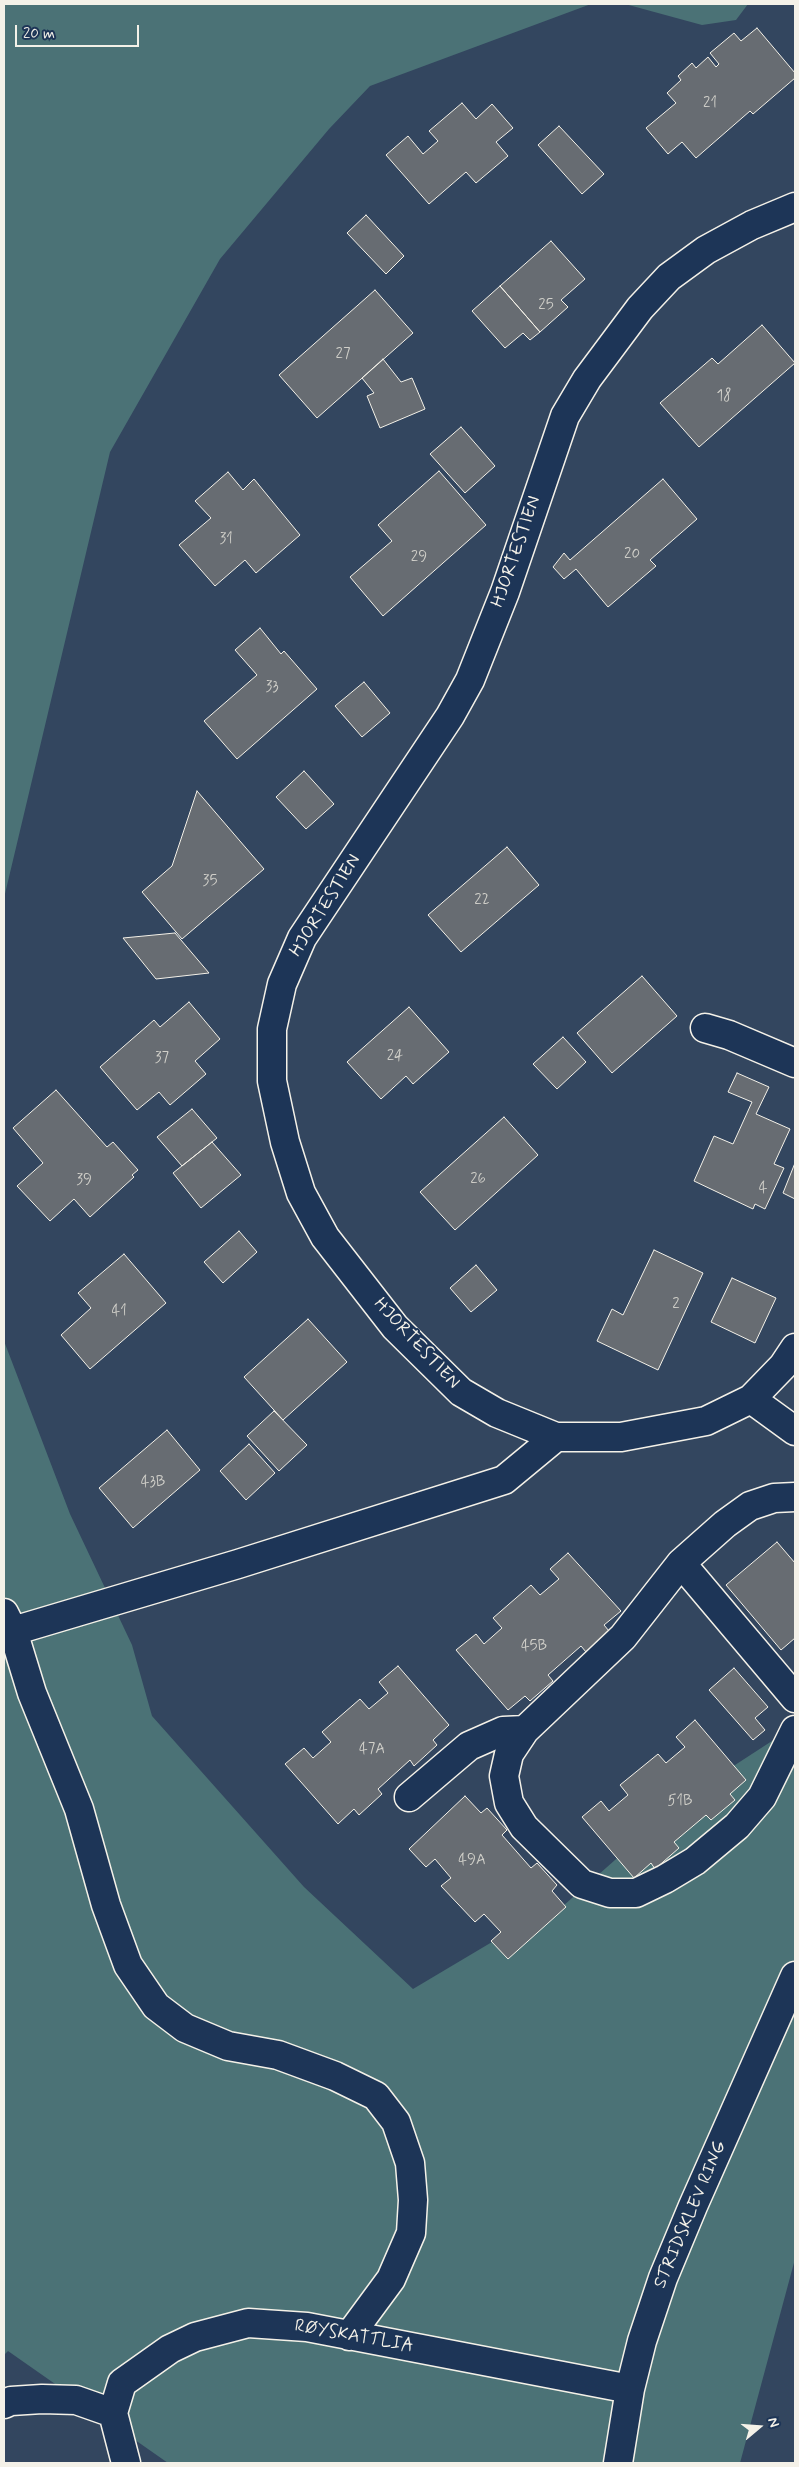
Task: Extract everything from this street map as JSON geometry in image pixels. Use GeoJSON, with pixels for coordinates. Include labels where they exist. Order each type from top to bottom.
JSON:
{"type":"FeatureCollection","features":[{"type":"Feature","properties":{"kind":"street","name":"HJORTESTIEN"},"geometry":{"type":"LineString","coordinates":[[795,207],[752,224],[706,250],[669,277],[640,308],[587,379],[565,416],[505,592],[470,680],[434,741],[302,938],[282,984],[272,1029],[272,1082],[285,1142],[301,1193],[325,1237],[395,1327],[461,1392],[497,1413],[556,1437],[621,1437],[706,1421],[751,1398],[783,1366],[795,1348]]}},
{"type":"Feature","properties":{"kind":"street"},"geometry":{"type":"LineString","coordinates":[[705,1028],[729,1035],[795,1063]]}},
{"type":"Feature","properties":{"kind":"street"},"geometry":{"type":"LineString","coordinates":[[751,1398],[795,1431]]}},
{"type":"Feature","properties":{"kind":"street"},"geometry":{"type":"LineString","coordinates":[[349,2336],[391,2279],[411,2233],[413,2200],[410,2163],[396,2122],[376,2096],[335,2076],[278,2055],[228,2046],[185,2028],[156,2006],[128,1965],[106,1905],[79,1809],[32,1693],[8,1622],[238,1564],[504,1480],[556,1437]]}},
{"type":"Feature","properties":{"kind":"street"},"geometry":{"type":"LineString","coordinates":[[795,1497],[774,1498],[750,1506],[725,1524],[681,1563],[624,1637],[525,1730],[509,1754],[504,1776],[509,1803],[524,1827],[582,1884],[610,1893],[636,1893],[696,1861],[737,1826],[762,1797],[795,1730]]}},
{"type":"Feature","properties":{"kind":"street"},"geometry":{"type":"LineString","coordinates":[[681,1563],[795,1698]]}},
{"type":"Feature","properties":{"kind":"street"},"geometry":{"type":"LineString","coordinates":[[409,1797],[470,1746],[503,1731],[525,1730]]}},
{"type":"Feature","properties":{"kind":"street","name":"STRIDSKLEV RING"},"geometry":{"type":"LineString","coordinates":[[618,2463],[630,2389],[642,2341],[678,2242],[795,1976]]}},
{"type":"Feature","properties":{"kind":"street","name":"RØYSKATTLIA"},"geometry":{"type":"LineString","coordinates":[[126,2463],[114,2412],[122,2383],[170,2349],[194,2337],[248,2323],[307,2327],[630,2389]]}},
{"type":"Feature","properties":{"kind":"street"},"geometry":{"type":"LineString","coordinates":[[4,2404],[11,2401],[42,2399],[76,2400],[114,2412]]}},
{"type":"Feature","properties":{"kind":"green space"},"geometry":{"type":"Polygon","coordinates":[[[4,4],[591,4],[370,86],[329,129],[220,259],[110,452],[4,898],[4,4]]]}},
{"type":"Feature","properties":{"kind":"green space"},"geometry":{"type":"Polygon","coordinates":[[[625,4],[748,4],[736,20],[702,25],[625,4]]]}},
{"type":"Feature","properties":{"kind":"green space"},"geometry":{"type":"Polygon","coordinates":[[[4,1341],[70,1514],[132,1645],[152,1716],[304,1887],[413,1989],[492,1942],[546,1921],[641,1837],[675,1804],[795,1726],[795,2259],[740,2463],[168,2463],[8,2351],[4,2355],[4,1341]]]}},
{"type":"Feature","properties":{"kind":"building"},"geometry":{"type":"Polygon","coordinates":[[[757,28],[795,73],[795,78],[753,114],[750,111],[696,158],[682,142],[668,154],[646,128],[676,103],[667,93],[681,80],[678,76],[692,63],[696,68],[708,57],[716,67],[719,64],[710,53],[734,33],[741,41],[757,28]]]}},
{"type":"Feature","properties":{"kind":"building"},"geometry":{"type":"Polygon","coordinates":[[[462,103],[476,119],[492,104],[513,128],[496,142],[508,156],[476,183],[466,172],[429,204],[386,155],[408,136],[423,154],[438,141],[429,131],[462,103]]]}},
{"type":"Feature","properties":{"kind":"building"},"geometry":{"type":"Polygon","coordinates":[[[559,126],[604,174],[582,194],[538,145],[559,126]]]}},
{"type":"Feature","properties":{"kind":"building"},"geometry":{"type":"Polygon","coordinates":[[[366,215],[404,256],[386,274],[347,233],[366,215]]]}},
{"type":"Feature","properties":{"kind":"building"},"geometry":{"type":"Polygon","coordinates":[[[551,241],[585,279],[561,300],[568,307],[540,332],[500,286],[551,241]]]}},
{"type":"Feature","properties":{"kind":"building"},"geometry":{"type":"Polygon","coordinates":[[[500,286],[540,332],[530,340],[523,333],[505,348],[472,311],[500,286]]]}},
{"type":"Feature","properties":{"kind":"building"},"geometry":{"type":"Polygon","coordinates":[[[375,290],[413,333],[317,418],[279,375],[375,290]]]}},
{"type":"Feature","properties":{"kind":"building"},"geometry":{"type":"Polygon","coordinates":[[[762,325],[795,363],[699,447],[660,403],[712,358],[718,364],[762,325]]]}},
{"type":"Feature","properties":{"kind":"building"},"geometry":{"type":"Polygon","coordinates":[[[383,359],[401,382],[412,378],[425,409],[380,428],[367,396],[374,393],[362,378],[383,359]]]}},
{"type":"Feature","properties":{"kind":"building"},"geometry":{"type":"Polygon","coordinates":[[[461,427],[495,466],[465,493],[430,454],[461,427]]]}},
{"type":"Feature","properties":{"kind":"building"},"geometry":{"type":"Polygon","coordinates":[[[439,471],[486,525],[383,616],[350,577],[392,541],[378,525],[439,471]]]}},
{"type":"Feature","properties":{"kind":"building"},"geometry":{"type":"Polygon","coordinates":[[[228,472],[243,490],[254,479],[300,535],[256,573],[245,560],[215,586],[179,545],[211,518],[195,501],[228,472]]]}},
{"type":"Feature","properties":{"kind":"building"},"geometry":{"type":"Polygon","coordinates":[[[663,479],[697,519],[650,560],[656,566],[608,607],[576,569],[564,579],[553,567],[564,553],[570,560],[663,479]]]}},
{"type":"Feature","properties":{"kind":"building"},"geometry":{"type":"Polygon","coordinates":[[[260,628],[281,654],[284,651],[317,689],[237,759],[204,721],[257,675],[235,650],[260,628]]]}},
{"type":"Feature","properties":{"kind":"building"},"geometry":{"type":"Polygon","coordinates":[[[364,682],[390,713],[362,737],[335,706],[364,682]]]}},
{"type":"Feature","properties":{"kind":"building"},"geometry":{"type":"Polygon","coordinates":[[[304,771],[334,804],[306,829],[276,797],[304,771]]]}},
{"type":"Feature","properties":{"kind":"building"},"geometry":{"type":"Polygon","coordinates":[[[197,791],[264,869],[182,939],[142,892],[172,866],[197,791]]]}},
{"type":"Feature","properties":{"kind":"building"},"geometry":{"type":"Polygon","coordinates":[[[507,847],[539,885],[461,952],[428,915],[507,847]]]}},
{"type":"Feature","properties":{"kind":"building"},"geometry":{"type":"Polygon","coordinates":[[[175,933],[209,973],[156,979],[123,938],[175,933]]]}},
{"type":"Feature","properties":{"kind":"building"},"geometry":{"type":"Polygon","coordinates":[[[642,976],[677,1016],[612,1073],[577,1033],[642,976]]]}},
{"type":"Feature","properties":{"kind":"building"},"geometry":{"type":"Polygon","coordinates":[[[189,1002],[220,1039],[195,1061],[206,1074],[170,1105],[159,1092],[137,1110],[100,1067],[154,1020],[160,1027],[189,1002]]]}},
{"type":"Feature","properties":{"kind":"building"},"geometry":{"type":"Polygon","coordinates":[[[409,1007],[449,1052],[413,1084],[406,1076],[381,1099],[347,1062],[409,1007]]]}},
{"type":"Feature","properties":{"kind":"building"},"geometry":{"type":"Polygon","coordinates":[[[563,1037],[586,1062],[557,1089],[533,1064],[563,1037]]]}},
{"type":"Feature","properties":{"kind":"building"},"geometry":{"type":"Polygon","coordinates":[[[737,1073],[769,1087],[756,1114],[790,1129],[774,1164],[784,1168],[765,1209],[755,1204],[753,1209],[694,1181],[714,1136],[733,1144],[752,1102],[728,1092],[737,1073]]]}},
{"type":"Feature","properties":{"kind":"building"},"geometry":{"type":"Polygon","coordinates":[[[56,1090],[107,1147],[113,1142],[138,1170],[132,1175],[134,1177],[90,1217],[74,1199],[50,1221],[17,1186],[43,1163],[13,1128],[56,1090]]]}},
{"type":"Feature","properties":{"kind":"building"},"geometry":{"type":"Polygon","coordinates":[[[192,1109],[217,1138],[182,1166],[157,1137],[192,1109]]]}},
{"type":"Feature","properties":{"kind":"building"},"geometry":{"type":"Polygon","coordinates":[[[504,1117],[538,1155],[455,1230],[420,1192],[504,1117]]]}},
{"type":"Feature","properties":{"kind":"building"},"geometry":{"type":"Polygon","coordinates":[[[212,1142],[241,1175],[201,1208],[173,1173],[212,1142]]]}},
{"type":"Feature","properties":{"kind":"building"},"geometry":{"type":"Polygon","coordinates":[[[795,1163],[795,1199],[783,1193],[795,1163]]]}},
{"type":"Feature","properties":{"kind":"building"},"geometry":{"type":"Polygon","coordinates":[[[239,1231],[257,1252],[223,1283],[204,1262],[239,1231]]]}},
{"type":"Feature","properties":{"kind":"building"},"geometry":{"type":"Polygon","coordinates":[[[654,1250],[703,1273],[658,1370],[597,1341],[612,1309],[623,1315],[654,1250]]]}},
{"type":"Feature","properties":{"kind":"building"},"geometry":{"type":"Polygon","coordinates":[[[124,1254],[166,1303],[90,1369],[61,1335],[91,1308],[78,1293],[124,1254]]]}},
{"type":"Feature","properties":{"kind":"building"},"geometry":{"type":"Polygon","coordinates":[[[476,1265],[497,1290],[471,1312],[450,1288],[476,1265]]]}},
{"type":"Feature","properties":{"kind":"building"},"geometry":{"type":"Polygon","coordinates":[[[732,1278],[776,1298],[755,1343],[711,1322],[732,1278]]]}},
{"type":"Feature","properties":{"kind":"building"},"geometry":{"type":"Polygon","coordinates":[[[308,1319],[347,1362],[283,1420],[244,1377],[308,1319]]]}},
{"type":"Feature","properties":{"kind":"building"},"geometry":{"type":"Polygon","coordinates":[[[274,1411],[307,1445],[279,1471],[247,1436],[274,1411]]]}},
{"type":"Feature","properties":{"kind":"building"},"geometry":{"type":"Polygon","coordinates":[[[167,1430],[200,1470],[133,1528],[99,1488],[167,1430]]]}},
{"type":"Feature","properties":{"kind":"building"},"geometry":{"type":"Polygon","coordinates":[[[249,1444],[275,1473],[246,1500],[220,1471],[249,1444]]]}},
{"type":"Feature","properties":{"kind":"building"},"geometry":{"type":"Polygon","coordinates":[[[777,1542],[795,1563],[795,1638],[781,1650],[726,1585],[777,1542]]]}},
{"type":"Feature","properties":{"kind":"building"},"geometry":{"type":"Polygon","coordinates":[[[568,1553],[621,1611],[604,1625],[609,1631],[586,1652],[581,1646],[548,1675],[553,1681],[530,1701],[525,1696],[508,1710],[456,1650],[476,1634],[484,1644],[502,1628],[493,1618],[531,1585],[540,1595],[559,1579],[550,1569],[568,1553]]]}},
{"type":"Feature","properties":{"kind":"building"},"geometry":{"type":"Polygon","coordinates":[[[398,1666],[449,1725],[433,1740],[437,1745],[414,1766],[410,1760],[378,1789],[382,1794],[359,1815],[354,1809],[338,1824],[285,1764],[304,1748],[313,1758],[331,1742],[322,1732],[360,1699],[369,1709],[388,1693],[379,1682],[398,1666]]]}},
{"type":"Feature","properties":{"kind":"building"},"geometry":{"type":"Polygon","coordinates":[[[734,1668],[768,1707],[755,1718],[765,1730],[753,1740],[709,1690],[734,1668]]]}},
{"type":"Feature","properties":{"kind":"building"},"geometry":{"type":"Polygon","coordinates":[[[695,1720],[746,1780],[730,1794],[735,1800],[711,1820],[706,1815],[674,1842],[679,1848],[655,1869],[651,1863],[634,1878],[582,1817],[601,1801],[609,1811],[628,1795],[620,1785],[658,1754],[666,1763],[685,1747],[676,1737],[695,1720]]]}},
{"type":"Feature","properties":{"kind":"building"},"geometry":{"type":"Polygon","coordinates":[[[465,1796],[481,1813],[487,1808],[507,1830],[502,1835],[531,1868],[537,1863],[557,1885],[552,1891],[566,1907],[508,1959],[491,1941],[501,1932],[484,1914],[475,1922],[441,1886],[451,1878],[435,1859],[426,1867],[409,1849],[465,1796]]]}}]}
